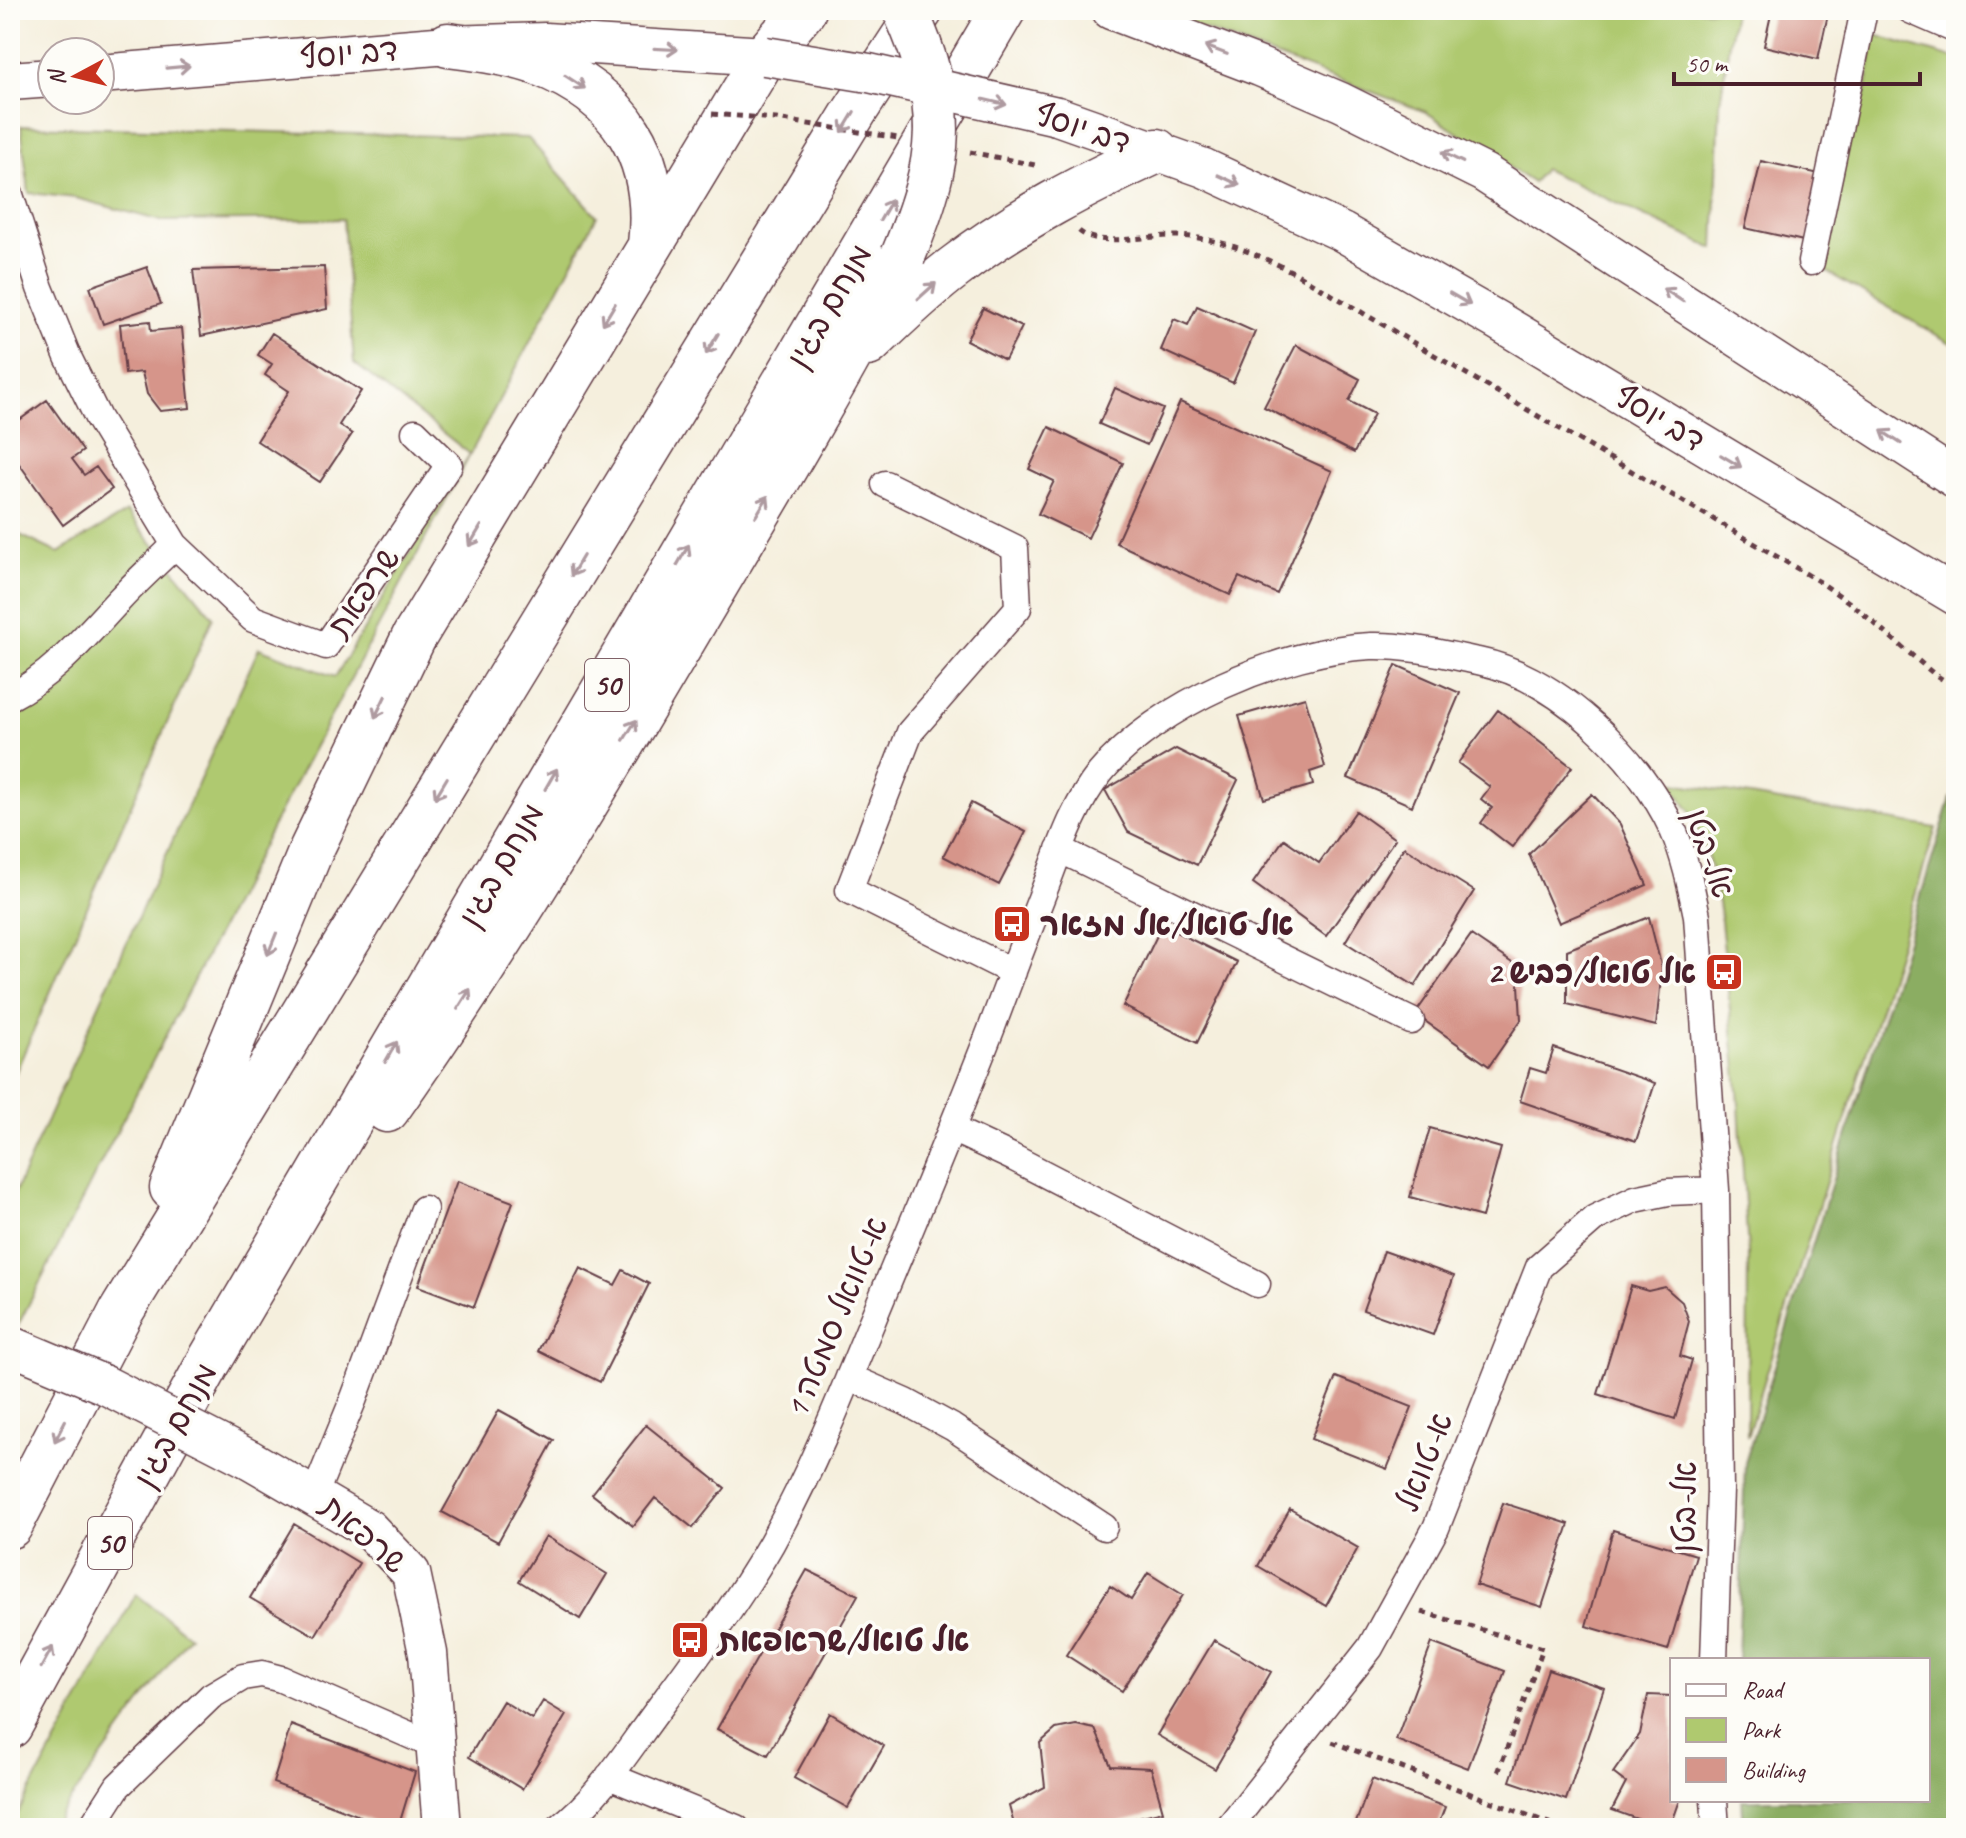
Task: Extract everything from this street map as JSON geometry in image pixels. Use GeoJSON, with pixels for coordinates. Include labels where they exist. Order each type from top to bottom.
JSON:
{"type":"FeatureCollection","features":[{"type":"Feature","properties":{"kind":"highway"},"geometry":{"type":"LineString","coordinates":[[121,1312],[312,848],[414,637],[650,247],[750,55],[804,10]]}},
{"type":"Feature","properties":{"kind":"highway"},"geometry":{"type":"LineString","coordinates":[[210,1360],[450,1021],[643,709],[848,361],[903,256],[925,201],[937,125],[934,87],[905,10]]}},
{"type":"Feature","properties":{"kind":"highway"},"geometry":{"type":"LineString","coordinates":[[10,1526],[121,1312],[847,124],[921,10]]}},
{"type":"Feature","properties":{"kind":"highway","name":"מנחם בגין"},"geometry":{"type":"LineString","coordinates":[[10,1726],[210,1360],[1003,10]]}},
{"type":"Feature","properties":{"kind":"highway"},"geometry":{"type":"LineString","coordinates":[[448,45],[535,62],[565,75],[604,103],[630,134],[647,169],[653,219],[650,247]]}},
{"type":"Feature","properties":{"kind":"highway"},"geometry":{"type":"LineString","coordinates":[[848,361],[1047,182],[1157,151]]}},
{"type":"Feature","properties":{"kind":"main road"},"geometry":{"type":"LineString","coordinates":[[1111,10],[1328,96],[1484,173],[1956,479]]}},
{"type":"Feature","properties":{"kind":"main road","name":"דב יוסף"},"geometry":{"type":"LineString","coordinates":[[116,73],[448,45],[545,42],[750,55],[869,73],[1057,116],[1204,168],[1342,232],[1498,321],[1956,596]]}},
{"type":"Feature","properties":{"kind":"main road"},"geometry":{"type":"LineString","coordinates":[[10,81],[36,79]]}},
{"type":"Feature","properties":{"kind":"main road"},"geometry":{"type":"LineString","coordinates":[[10,1345],[105,1385],[314,1496]]}},
{"type":"Feature","properties":{"kind":"main road","name":"שרפאת"},"geometry":{"type":"LineString","coordinates":[[314,1496],[369,1529],[411,1573],[428,1653],[442,1828]]}},
{"type":"Feature","properties":{"kind":"street"},"geometry":{"type":"LineString","coordinates":[[1811,262],[1864,10]]}},
{"type":"Feature","properties":{"kind":"street"},"geometry":{"type":"LineString","coordinates":[[1910,10],[1956,30]]}},
{"type":"Feature","properties":{"kind":"street","name":"שרפאת"},"geometry":{"type":"LineString","coordinates":[[10,195],[40,288],[68,357],[98,418],[175,545],[253,619],[326,646],[449,465],[415,432]]}},
{"type":"Feature","properties":{"kind":"street"},"geometry":{"type":"LineString","coordinates":[[885,484],[1015,548],[1018,608],[910,732],[849,890],[1013,972]]}},
{"type":"Feature","properties":{"kind":"street"},"geometry":{"type":"LineString","coordinates":[[10,697],[34,685],[78,645],[175,545]]}},
{"type":"Feature","properties":{"kind":"street","name":"אל-בטן"},"geometry":{"type":"LineString","coordinates":[[1059,849],[1082,800],[1101,772],[1138,736],[1190,704],[1249,674],[1315,652],[1374,646],[1425,650],[1489,663],[1530,680],[1584,715],[1620,749],[1648,787],[1673,830],[1697,916],[1716,1190],[1720,1490],[1714,1658]]}},
{"type":"Feature","properties":{"kind":"street"},"geometry":{"type":"LineString","coordinates":[[1059,849],[1411,1021]]}},
{"type":"Feature","properties":{"kind":"street","name":"א-טוואל סמטה 1"},"geometry":{"type":"LineString","coordinates":[[609,1776],[727,1616],[772,1543],[810,1465],[952,1129],[1059,849]]}},
{"type":"Feature","properties":{"kind":"street"},"geometry":{"type":"LineString","coordinates":[[952,1129],[1257,1284]]}},
{"type":"Feature","properties":{"kind":"street","name":"א-טוואל"},"geometry":{"type":"LineString","coordinates":[[1228,1828],[1370,1648],[1395,1603],[1436,1528],[1539,1267],[1595,1218],[1635,1199],[1668,1192],[1716,1190]]}},
{"type":"Feature","properties":{"kind":"street","name":"שרפאת"},"geometry":{"type":"LineString","coordinates":[[314,1496],[424,1209]]}},
{"type":"Feature","properties":{"kind":"street"},"geometry":{"type":"LineString","coordinates":[[849,1377],[906,1402],[952,1427],[1104,1527]]}},
{"type":"Feature","properties":{"kind":"street"},"geometry":{"type":"LineString","coordinates":[[91,1828],[118,1786],[211,1696],[243,1677],[262,1674],[281,1679],[435,1746]]}},
{"type":"Feature","properties":{"kind":"street"},"geometry":{"type":"LineString","coordinates":[[559,1828],[573,1817],[609,1776],[736,1828]]}},
{"type":"Feature","properties":{"kind":"street"},"geometry":{"type":"LineString","coordinates":[[1714,1802],[1716,1828]]}},
{"type":"Feature","properties":{"kind":"path"},"geometry":{"type":"LineString","coordinates":[[717,118],[863,131],[935,145],[1047,182],[1076,229],[1094,240],[1153,236],[1202,238],[1246,251],[1295,273],[1820,582],[1853,605],[1934,674],[1956,688]]}},
{"type":"Feature","properties":{"kind":"path"},"geometry":{"type":"LineString","coordinates":[[1395,1603],[1543,1648],[1498,1773]]}},
{"type":"Feature","properties":{"kind":"path"},"geometry":{"type":"LineString","coordinates":[[1305,1732],[1562,1828]]}},
{"type":"Feature","properties":{"kind":"green space"},"geometry":{"type":"Polygon","coordinates":[[[1152,10],[1734,10],[1720,103],[1714,249],[1544,169],[1533,183],[1426,112],[1152,10]]]}},
{"type":"Feature","properties":{"kind":"green space"},"geometry":{"type":"Polygon","coordinates":[[[1875,35],[1956,59],[1956,346],[1822,269],[1849,96],[1865,98],[1875,35]]]}},
{"type":"Feature","properties":{"kind":"green space"},"geometry":{"type":"Polygon","coordinates":[[[21,126],[528,138],[597,216],[273,825],[10,1341],[10,1203],[259,648],[335,677],[470,454],[354,363],[343,219],[161,221],[76,198],[29,193],[21,126]]]}},
{"type":"Feature","properties":{"kind":"green space"},"geometry":{"type":"Polygon","coordinates":[[[127,512],[213,617],[10,1085],[10,545],[16,533],[58,553],[127,512]]]}},
{"type":"Feature","properties":{"kind":"green space"},"geometry":{"type":"Polygon","coordinates":[[[1669,782],[1936,828],[1747,1437],[1748,1253],[1738,1090],[1721,921],[1705,848],[1690,811],[1669,782]]]}},
{"type":"Feature","properties":{"kind":"green space"},"geometry":{"type":"Polygon","coordinates":[[[1951,798],[1956,801],[1956,1828],[1744,1828],[1742,1802],[1930,1802],[1930,1658],[1738,1658],[1745,1463],[1951,798]]]}},
{"type":"Feature","properties":{"kind":"green space"},"geometry":{"type":"Polygon","coordinates":[[[136,1594],[189,1636],[58,1817],[57,1828],[10,1828],[136,1594]]]}},
{"type":"Feature","properties":{"kind":"building"},"geometry":{"type":"Polygon","coordinates":[[[1772,10],[1829,10],[1818,59],[1764,46],[1772,10]]]}},
{"type":"Feature","properties":{"kind":"building"},"geometry":{"type":"Polygon","coordinates":[[[1761,161],[1824,175],[1808,242],[1745,228],[1761,161]]]}},
{"type":"Feature","properties":{"kind":"building"},"geometry":{"type":"Polygon","coordinates":[[[147,267],[161,304],[103,324],[90,287],[147,267]]]}},
{"type":"Feature","properties":{"kind":"building"},"geometry":{"type":"Polygon","coordinates":[[[324,267],[327,309],[201,336],[193,270],[324,267]]]}},
{"type":"Feature","properties":{"kind":"building"},"geometry":{"type":"Polygon","coordinates":[[[1197,306],[1255,332],[1233,383],[1161,350],[1174,319],[1188,325],[1197,306]]]}},
{"type":"Feature","properties":{"kind":"building"},"geometry":{"type":"Polygon","coordinates":[[[983,308],[1022,327],[1005,360],[966,340],[983,308]]]}},
{"type":"Feature","properties":{"kind":"building"},"geometry":{"type":"Polygon","coordinates":[[[150,321],[151,331],[182,328],[190,408],[160,411],[147,394],[142,372],[125,374],[120,324],[150,321]]]}},
{"type":"Feature","properties":{"kind":"building"},"geometry":{"type":"Polygon","coordinates":[[[272,333],[361,391],[339,425],[352,434],[320,482],[257,441],[289,391],[265,375],[272,364],[258,355],[272,333]]]}},
{"type":"Feature","properties":{"kind":"building"},"geometry":{"type":"Polygon","coordinates":[[[1296,345],[1360,379],[1349,401],[1374,414],[1354,453],[1264,407],[1296,345]]]}},
{"type":"Feature","properties":{"kind":"building"},"geometry":{"type":"Polygon","coordinates":[[[1115,388],[1163,409],[1147,445],[1099,424],[1115,388]]]}},
{"type":"Feature","properties":{"kind":"building"},"geometry":{"type":"Polygon","coordinates":[[[47,400],[83,451],[72,459],[84,475],[96,467],[112,489],[63,525],[10,451],[10,427],[47,400]]]}},
{"type":"Feature","properties":{"kind":"building"},"geometry":{"type":"Polygon","coordinates":[[[1180,402],[1332,471],[1277,594],[1239,577],[1230,595],[1116,543],[1180,402]]]}},
{"type":"Feature","properties":{"kind":"building"},"geometry":{"type":"Polygon","coordinates":[[[1049,427],[1123,463],[1088,538],[1038,514],[1054,481],[1029,469],[1049,427]]]}},
{"type":"Feature","properties":{"kind":"building"},"geometry":{"type":"Polygon","coordinates":[[[1396,665],[1460,693],[1412,806],[1348,778],[1396,665]]]}},
{"type":"Feature","properties":{"kind":"building"},"geometry":{"type":"Polygon","coordinates":[[[1305,697],[1325,767],[1310,772],[1313,785],[1264,799],[1239,716],[1305,697]]]}},
{"type":"Feature","properties":{"kind":"building"},"geometry":{"type":"Polygon","coordinates":[[[1498,710],[1572,767],[1512,847],[1481,823],[1492,808],[1481,799],[1490,787],[1458,763],[1498,710]]]}},
{"type":"Feature","properties":{"kind":"building"},"geometry":{"type":"Polygon","coordinates":[[[1176,749],[1238,780],[1197,865],[1128,832],[1105,790],[1176,749]]]}},
{"type":"Feature","properties":{"kind":"building"},"geometry":{"type":"Polygon","coordinates":[[[1592,794],[1620,824],[1647,885],[1559,923],[1529,854],[1592,794]]]}},
{"type":"Feature","properties":{"kind":"building"},"geometry":{"type":"Polygon","coordinates":[[[971,803],[1026,832],[999,885],[943,856],[971,803]]]}},
{"type":"Feature","properties":{"kind":"building"},"geometry":{"type":"Polygon","coordinates":[[[1356,811],[1395,839],[1326,936],[1253,883],[1284,839],[1319,863],[1356,811]]]}},
{"type":"Feature","properties":{"kind":"building"},"geometry":{"type":"Polygon","coordinates":[[[1404,847],[1474,891],[1415,986],[1345,942],[1404,847]]]}},
{"type":"Feature","properties":{"kind":"building"},"geometry":{"type":"Polygon","coordinates":[[[1649,917],[1662,969],[1656,1026],[1567,1004],[1567,950],[1649,917]]]}},
{"type":"Feature","properties":{"kind":"building"},"geometry":{"type":"Polygon","coordinates":[[[1162,925],[1237,962],[1197,1043],[1123,1006],[1162,925]]]}},
{"type":"Feature","properties":{"kind":"building"},"geometry":{"type":"Polygon","coordinates":[[[1471,935],[1518,967],[1521,1020],[1489,1066],[1415,1014],[1471,935]]]}},
{"type":"Feature","properties":{"kind":"building"},"geometry":{"type":"Polygon","coordinates":[[[1554,1048],[1655,1083],[1636,1141],[1520,1101],[1530,1068],[1546,1073],[1554,1048]]]}},
{"type":"Feature","properties":{"kind":"building"},"geometry":{"type":"Polygon","coordinates":[[[1430,1128],[1501,1148],[1482,1217],[1410,1197],[1430,1128]]]}},
{"type":"Feature","properties":{"kind":"building"},"geometry":{"type":"Polygon","coordinates":[[[457,1181],[513,1202],[474,1307],[418,1286],[457,1181]]]}},
{"type":"Feature","properties":{"kind":"building"},"geometry":{"type":"Polygon","coordinates":[[[1384,1251],[1454,1276],[1433,1335],[1363,1310],[1384,1251]]]}},
{"type":"Feature","properties":{"kind":"building"},"geometry":{"type":"Polygon","coordinates":[[[580,1268],[615,1285],[623,1270],[649,1284],[600,1382],[538,1351],[580,1268]]]}},
{"type":"Feature","properties":{"kind":"building"},"geometry":{"type":"Polygon","coordinates":[[[1631,1286],[1648,1291],[1665,1287],[1682,1302],[1689,1321],[1680,1356],[1692,1360],[1675,1419],[1598,1394],[1631,1286]]]}},
{"type":"Feature","properties":{"kind":"building"},"geometry":{"type":"Polygon","coordinates":[[[1336,1377],[1412,1407],[1387,1469],[1311,1439],[1336,1377]]]}},
{"type":"Feature","properties":{"kind":"building"},"geometry":{"type":"Polygon","coordinates":[[[499,1410],[554,1440],[498,1542],[442,1512],[499,1410]]]}},
{"type":"Feature","properties":{"kind":"building"},"geometry":{"type":"Polygon","coordinates":[[[646,1425],[725,1488],[693,1528],[655,1498],[633,1526],[592,1494],[646,1425]]]}},
{"type":"Feature","properties":{"kind":"building"},"geometry":{"type":"Polygon","coordinates":[[[1503,1503],[1569,1524],[1542,1607],[1476,1585],[1503,1503]]]}},
{"type":"Feature","properties":{"kind":"building"},"geometry":{"type":"Polygon","coordinates":[[[1290,1509],[1358,1548],[1326,1606],[1258,1566],[1290,1509]]]}},
{"type":"Feature","properties":{"kind":"building"},"geometry":{"type":"Polygon","coordinates":[[[294,1524],[359,1563],[315,1636],[250,1598],[294,1524]]]}},
{"type":"Feature","properties":{"kind":"building"},"geometry":{"type":"Polygon","coordinates":[[[1613,1530],[1696,1555],[1668,1650],[1586,1626],[1613,1530]]]}},
{"type":"Feature","properties":{"kind":"building"},"geometry":{"type":"Polygon","coordinates":[[[546,1536],[607,1574],[580,1619],[519,1581],[546,1536]]]}},
{"type":"Feature","properties":{"kind":"building"},"geometry":{"type":"Polygon","coordinates":[[[807,1570],[858,1595],[768,1755],[717,1729],[807,1570]]]}},
{"type":"Feature","properties":{"kind":"building"},"geometry":{"type":"Polygon","coordinates":[[[1148,1573],[1183,1595],[1122,1691],[1066,1655],[1110,1586],[1131,1600],[1148,1573]]]}},
{"type":"Feature","properties":{"kind":"building"},"geometry":{"type":"Polygon","coordinates":[[[1214,1640],[1271,1672],[1215,1769],[1157,1735],[1214,1640]]]}},
{"type":"Feature","properties":{"kind":"building"},"geometry":{"type":"Polygon","coordinates":[[[1432,1643],[1505,1671],[1468,1768],[1396,1740],[1432,1643]]]}},
{"type":"Feature","properties":{"kind":"building"},"geometry":{"type":"Polygon","coordinates":[[[1548,1669],[1604,1688],[1566,1800],[1510,1781],[1548,1669]]]}},
{"type":"Feature","properties":{"kind":"building"},"geometry":{"type":"Polygon","coordinates":[[[1648,1695],[1670,1696],[1670,1802],[1679,1802],[1670,1828],[1612,1810],[1626,1783],[1613,1773],[1640,1734],[1648,1695]]]}},
{"type":"Feature","properties":{"kind":"building"},"geometry":{"type":"Polygon","coordinates":[[[503,1701],[532,1719],[543,1701],[566,1715],[522,1789],[469,1757],[503,1701]]]}},
{"type":"Feature","properties":{"kind":"building"},"geometry":{"type":"Polygon","coordinates":[[[830,1713],[884,1746],[848,1808],[794,1778],[830,1713]]]}},
{"type":"Feature","properties":{"kind":"building"},"geometry":{"type":"Polygon","coordinates":[[[291,1725],[415,1772],[398,1828],[273,1783],[291,1725]]]}},
{"type":"Feature","properties":{"kind":"building"},"geometry":{"type":"Polygon","coordinates":[[[1076,1725],[1095,1729],[1111,1766],[1151,1768],[1163,1811],[1095,1828],[1015,1828],[1009,1806],[1045,1787],[1040,1743],[1056,1729],[1076,1725]]]}},
{"type":"Feature","properties":{"kind":"building"},"geometry":{"type":"Polygon","coordinates":[[[1372,1779],[1445,1807],[1437,1828],[1354,1828],[1372,1779]]]}},
{"type":"Feature","properties":{"kind":"place","name":"אל טואל/אל מזאר"},"geometry":{"type":"Point","coordinates":[1012,924]}},
{"type":"Feature","properties":{"kind":"place","name":"אל טואל/כביש 2"},"geometry":{"type":"Point","coordinates":[1724,972]}},
{"type":"Feature","properties":{"kind":"place","name":"אל טואל/שראפאת"},"geometry":{"type":"Point","coordinates":[690,1640]}}]}
